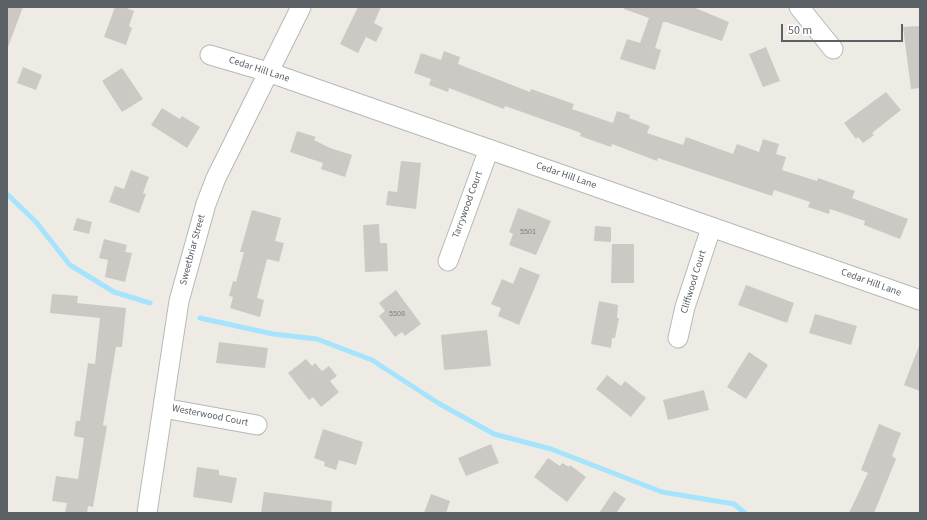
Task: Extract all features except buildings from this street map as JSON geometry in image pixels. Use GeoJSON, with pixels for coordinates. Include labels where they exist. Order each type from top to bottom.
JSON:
{"type":"FeatureCollection","features":[{"type":"Feature","properties":{"kind":"street","name":"Sweetbriar Street"},"geometry":{"type":"LineString","coordinates":[[147,513],[179,301],[206,204],[216,178],[301,7]]}},
{"type":"Feature","properties":{"kind":"street"},"geometry":{"type":"LineString","coordinates":[[800,7],[833,49]]}},
{"type":"Feature","properties":{"kind":"street","name":"Cedar Hill Lane"},"geometry":{"type":"LineString","coordinates":[[210,55],[268,72],[920,300]]}},
{"type":"Feature","properties":{"kind":"street","name":"Tarrywood Court"},"geometry":{"type":"LineString","coordinates":[[448,261],[488,148]]}},
{"type":"Feature","properties":{"kind":"street","name":"Cliffwood Court"},"geometry":{"type":"LineString","coordinates":[[678,338],[686,307],[711,228]]}},
{"type":"Feature","properties":{"kind":"street","name":"Westerwood Court"},"geometry":{"type":"LineString","coordinates":[[163,408],[257,425]]}},
{"type":"Feature","properties":{"kind":"waterway"},"geometry":{"type":"LineString","coordinates":[[7,194],[36,222],[70,265],[114,292],[150,303]]}},
{"type":"Feature","properties":{"kind":"waterway"},"geometry":{"type":"LineString","coordinates":[[200,318],[273,334],[317,339],[372,360],[438,403],[494,434],[551,449],[662,492],[734,504],[745,513]]}}]}
